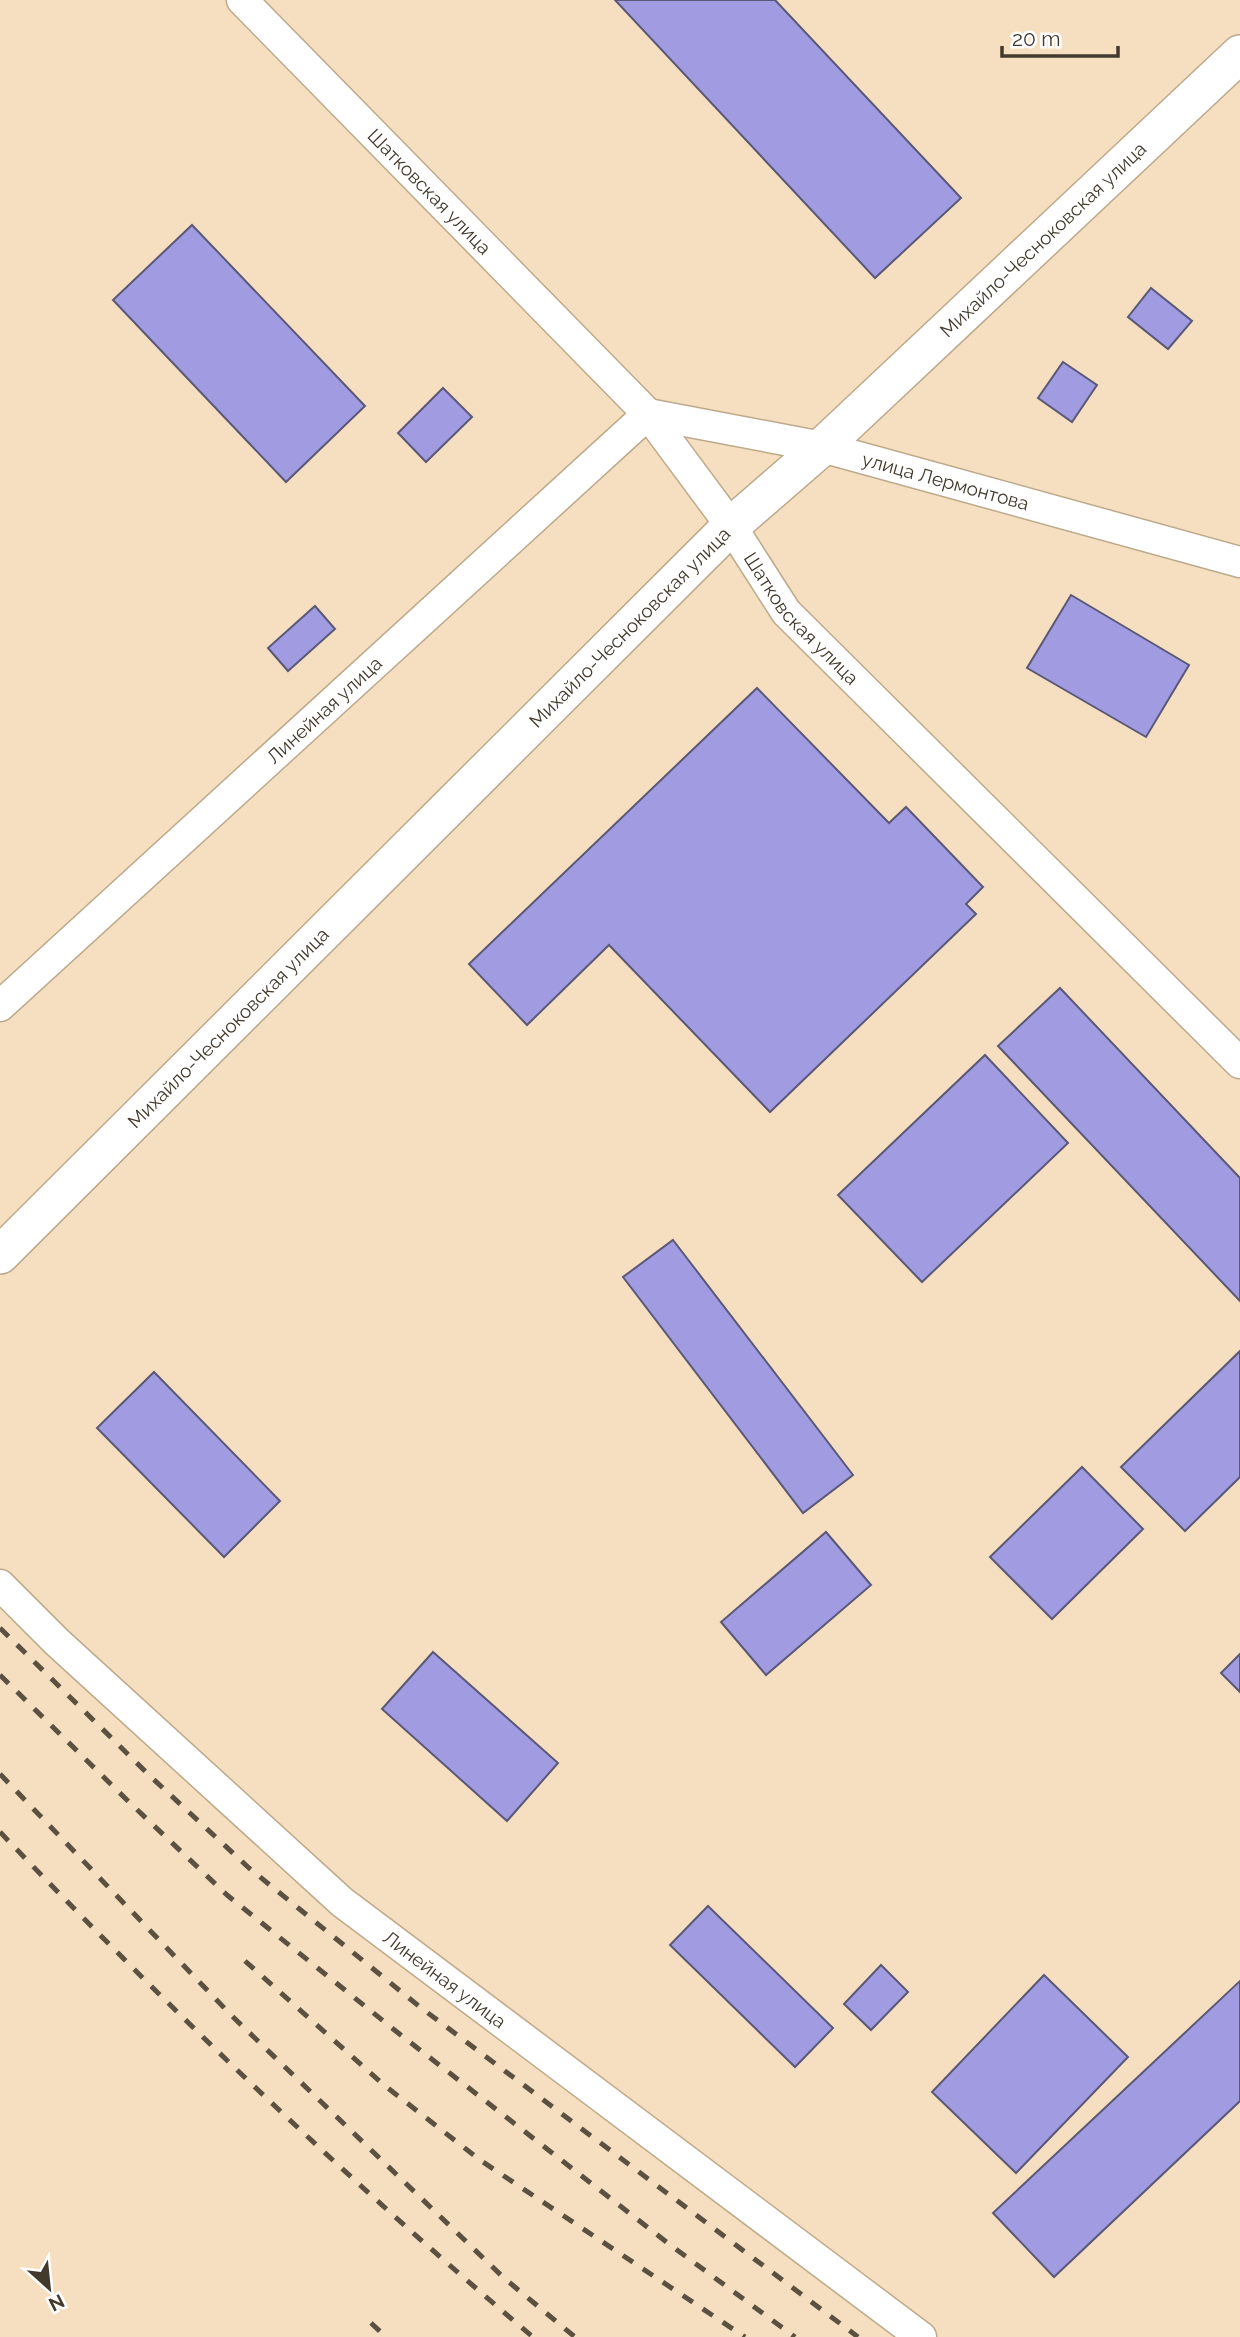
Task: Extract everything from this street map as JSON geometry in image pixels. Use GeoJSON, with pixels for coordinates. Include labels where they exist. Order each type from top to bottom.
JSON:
{"type":"FeatureCollection","features":[{"type":"Feature","properties":{"kind":"street","name":"Шатковская улица"},"geometry":{"type":"LineString","coordinates":[[242,0],[648,414],[731,526],[786,612],[1240,1063]]}},
{"type":"Feature","properties":{"kind":"street","name":"Михайло-Чесноковская улица"},"geometry":{"type":"LineString","coordinates":[[0,1255],[731,526],[822,447],[1240,54]]}},
{"type":"Feature","properties":{"kind":"street","name":"улица Лермонтова"},"geometry":{"type":"LineString","coordinates":[[648,414],[822,447],[1240,562]]}},
{"type":"Feature","properties":{"kind":"street","name":"Линейная улица"},"geometry":{"type":"LineString","coordinates":[[0,1006],[648,414]]}},
{"type":"Feature","properties":{"kind":"street","name":"Линейная улица"},"geometry":{"type":"LineString","coordinates":[[0,1585],[57,1642],[342,1902],[921,2337]]}},
{"type":"Feature","properties":{"kind":"building"},"geometry":{"type":"Polygon","coordinates":[[[615,0],[775,0],[961,198],[875,278],[615,0]]]}},
{"type":"Feature","properties":{"kind":"building"},"geometry":{"type":"Polygon","coordinates":[[[192,225],[365,406],[286,482],[113,300],[192,225]]]}},
{"type":"Feature","properties":{"kind":"building"},"geometry":{"type":"Polygon","coordinates":[[[1151,288],[1192,321],[1168,349],[1128,317],[1151,288]]]}},
{"type":"Feature","properties":{"kind":"building"},"geometry":{"type":"Polygon","coordinates":[[[1063,362],[1097,385],[1072,422],[1038,398],[1063,362]]]}},
{"type":"Feature","properties":{"kind":"building"},"geometry":{"type":"Polygon","coordinates":[[[443,388],[472,417],[426,462],[398,433],[443,388]]]}},
{"type":"Feature","properties":{"kind":"building"},"geometry":{"type":"Polygon","coordinates":[[[1071,595],[1189,665],[1146,737],[1027,668],[1071,595]]]}},
{"type":"Feature","properties":{"kind":"building"},"geometry":{"type":"Polygon","coordinates":[[[315,606],[335,629],[288,671],[268,648],[315,606]]]}},
{"type":"Feature","properties":{"kind":"building"},"geometry":{"type":"Polygon","coordinates":[[[757,688],[889,823],[906,807],[983,887],[966,904],[976,914],[770,1112],[609,945],[527,1025],[469,964],[757,688]]]}},
{"type":"Feature","properties":{"kind":"building"},"geometry":{"type":"Polygon","coordinates":[[[1060,988],[1240,1178],[1240,1301],[998,1046],[1060,988]]]}},
{"type":"Feature","properties":{"kind":"building"},"geometry":{"type":"Polygon","coordinates":[[[985,1055],[1068,1143],[922,1282],[838,1195],[985,1055]]]}},
{"type":"Feature","properties":{"kind":"building"},"geometry":{"type":"Polygon","coordinates":[[[673,1240],[853,1475],[803,1513],[623,1277],[673,1240]]]}},
{"type":"Feature","properties":{"kind":"building"},"geometry":{"type":"Polygon","coordinates":[[[1240,1351],[1240,1477],[1185,1531],[1121,1467],[1240,1351]]]}},
{"type":"Feature","properties":{"kind":"building"},"geometry":{"type":"Polygon","coordinates":[[[154,1372],[280,1501],[224,1557],[97,1428],[154,1372]]]}},
{"type":"Feature","properties":{"kind":"building"},"geometry":{"type":"Polygon","coordinates":[[[1082,1467],[1143,1529],[1052,1619],[990,1557],[1082,1467]]]}},
{"type":"Feature","properties":{"kind":"building"},"geometry":{"type":"Polygon","coordinates":[[[826,1532],[871,1585],[766,1675],[721,1622],[826,1532]]]}},
{"type":"Feature","properties":{"kind":"building"},"geometry":{"type":"Polygon","coordinates":[[[433,1652],[558,1763],[507,1821],[382,1709],[433,1652]]]}},
{"type":"Feature","properties":{"kind":"building"},"geometry":{"type":"Polygon","coordinates":[[[1240,1654],[1240,1692],[1221,1673],[1240,1654]]]}},
{"type":"Feature","properties":{"kind":"building"},"geometry":{"type":"Polygon","coordinates":[[[708,1906],[833,2028],[795,2067],[670,1945],[708,1906]]]}},
{"type":"Feature","properties":{"kind":"building"},"geometry":{"type":"Polygon","coordinates":[[[881,1965],[908,1992],[871,2030],[844,2004],[881,1965]]]}},
{"type":"Feature","properties":{"kind":"building"},"geometry":{"type":"Polygon","coordinates":[[[1044,1975],[1128,2057],[1016,2173],[932,2092],[1044,1975]]]}},
{"type":"Feature","properties":{"kind":"building"},"geometry":{"type":"Polygon","coordinates":[[[1240,1981],[1240,2101],[1054,2277],[993,2213],[1240,1981]]]}},
{"type":"Feature","properties":{"kind":"railway"},"geometry":{"type":"LineString","coordinates":[[0,1628],[150,1776],[249,1868],[420,2007],[858,2337]]}},
{"type":"Feature","properties":{"kind":"railway"},"geometry":{"type":"LineString","coordinates":[[0,1675],[227,1895],[397,2032],[669,2244],[795,2337]]}},
{"type":"Feature","properties":{"kind":"railway"},"geometry":{"type":"LineString","coordinates":[[0,1774],[232,2016],[504,2278],[575,2337]]}},
{"type":"Feature","properties":{"kind":"railway"},"geometry":{"type":"LineString","coordinates":[[0,1832],[128,1963],[260,2092],[395,2216],[533,2337]]}},
{"type":"Feature","properties":{"kind":"railway"},"geometry":{"type":"LineString","coordinates":[[245,1961],[384,2085],[480,2160],[745,2337]]}},
{"type":"Feature","properties":{"kind":"railway"},"geometry":{"type":"LineString","coordinates":[[371,2323],[386,2337]]}}]}
